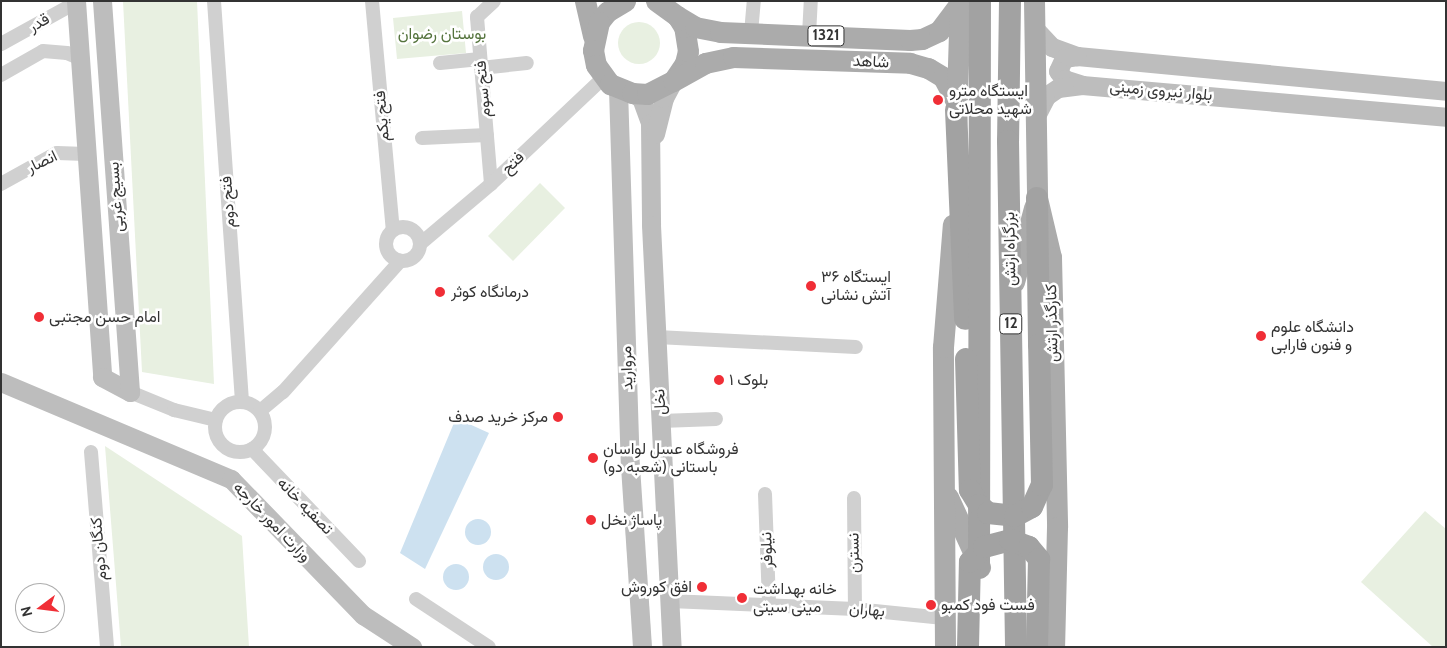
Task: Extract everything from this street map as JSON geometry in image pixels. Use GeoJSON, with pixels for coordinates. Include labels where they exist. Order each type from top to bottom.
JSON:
{"type":"FeatureCollection","features":[{"type":"Feature","properties":{"kind":"highway","name":"بزرگراه ارتش"},"geometry":{"type":"LineString","coordinates":[[979,647],[980,1]]}},
{"type":"Feature","properties":{"kind":"highway","name":"بزرگراه ارتش"},"geometry":{"type":"LineString","coordinates":[[1010,1],[1010,294],[1016,647]]}},
{"type":"Feature","properties":{"kind":"highway"},"geometry":{"type":"LineString","coordinates":[[956,110],[970,490],[979,506],[988,513],[1015,516],[1032,507],[1041,493],[1037,198]]}},
{"type":"Feature","properties":{"kind":"highway"},"geometry":{"type":"LineString","coordinates":[[968,647],[970,562],[984,547],[1010,540],[1029,547],[1039,559],[1037,647]]}},
{"type":"Feature","properties":{"kind":"main road","name":"بسیج غربی"},"geometry":{"type":"LineString","coordinates":[[102,1],[130,392]]}},
{"type":"Feature","properties":{"kind":"main road"},"geometry":{"type":"LineString","coordinates":[[586,1],[594,36],[596,65],[618,86],[641,98],[646,108],[651,157]]}},
{"type":"Feature","properties":{"kind":"main road"},"geometry":{"type":"LineString","coordinates":[[594,36],[607,12],[626,1]]}},
{"type":"Feature","properties":{"kind":"main road"},"geometry":{"type":"LineString","coordinates":[[945,647],[943,347],[952,241],[959,1]]}},
{"type":"Feature","properties":{"kind":"main road","name":"شاهد"},"geometry":{"type":"LineString","coordinates":[[666,6],[695,27],[751,33],[910,40],[930,36],[943,28],[959,1]]}},
{"type":"Feature","properties":{"kind":"main road","name":"کنارگذر ارتش"},"geometry":{"type":"LineString","coordinates":[[1034,1],[1037,198],[1051,257],[1056,527],[1054,647]]}},
{"type":"Feature","properties":{"kind":"main road","name":"بسیج غربی"},"geometry":{"type":"LineString","coordinates":[[76,2],[102,377],[130,392]]}},
{"type":"Feature","properties":{"kind":"main road"},"geometry":{"type":"LineString","coordinates":[[651,157],[661,109],[673,81],[685,64],[688,51],[687,39],[666,6]]}},
{"type":"Feature","properties":{"kind":"main road","name":"بلوار نیروی زمینی"},"geometry":{"type":"LineString","coordinates":[[1034,29],[1052,47],[1077,56],[1446,92]]}},
{"type":"Feature","properties":{"kind":"main road"},"geometry":{"type":"LineString","coordinates":[[910,40],[919,45],[922,52],[919,58],[910,63]]}},
{"type":"Feature","properties":{"kind":"main road"},"geometry":{"type":"LineString","coordinates":[[1077,56],[1064,58],[1058,71],[1064,79],[1082,85]]}},
{"type":"Feature","properties":{"kind":"main road","name":"شاهد"},"geometry":{"type":"LineString","coordinates":[[618,86],[661,90],[705,63],[733,57],[910,63],[928,68],[946,80],[953,90],[956,110]]}},
{"type":"Feature","properties":{"kind":"main road"},"geometry":{"type":"LineString","coordinates":[[1302,103],[1304,78]]}},
{"type":"Feature","properties":{"kind":"main road","name":"بلوار نیروی زمینی"},"geometry":{"type":"LineString","coordinates":[[1036,116],[1046,96],[1058,88],[1082,85],[1446,117]]}},
{"type":"Feature","properties":{"kind":"main road","name":"مروارید"},"geometry":{"type":"LineString","coordinates":[[618,86],[630,466],[642,647]]}},
{"type":"Feature","properties":{"kind":"main road","name":"نخل"},"geometry":{"type":"LineString","coordinates":[[651,157],[657,337],[672,647]]}},
{"type":"Feature","properties":{"kind":"main road"},"geometry":{"type":"LineString","coordinates":[[1010,294],[1037,198]]}},
{"type":"Feature","properties":{"kind":"main road","name":"وزارت امور خارجه"},"geometry":{"type":"LineString","coordinates":[[1,382],[231,479],[363,615],[412,647]]}},
{"type":"Feature","properties":{"kind":"main road"},"geometry":{"type":"LineString","coordinates":[[945,490],[980,567]]}},
{"type":"Feature","properties":{"kind":"street","name":"فتح دوم"},"geometry":{"type":"LineString","coordinates":[[214,1],[242,402]]}},
{"type":"Feature","properties":{"kind":"street","name":"فتح یکم"},"geometry":{"type":"LineString","coordinates":[[372,1],[393,230]]}},
{"type":"Feature","properties":{"kind":"street","name":"فتح سوم"},"geometry":{"type":"LineString","coordinates":[[491,184],[476,16],[494,1]]}},
{"type":"Feature","properties":{"kind":"street"},"geometry":{"type":"LineString","coordinates":[[751,33],[754,1]]}},
{"type":"Feature","properties":{"kind":"street"},"geometry":{"type":"LineString","coordinates":[[809,35],[811,1]]}},
{"type":"Feature","properties":{"kind":"street","name":"قدر"},"geometry":{"type":"LineString","coordinates":[[1,44],[76,2]]}},
{"type":"Feature","properties":{"kind":"street","name":"قدر"},"geometry":{"type":"LineString","coordinates":[[1,75],[44,51],[67,53],[79,58]]}},
{"type":"Feature","properties":{"kind":"street"},"geometry":{"type":"LineString","coordinates":[[440,63],[527,64]]}},
{"type":"Feature","properties":{"kind":"street","name":"فتح"},"geometry":{"type":"LineString","coordinates":[[420,244],[491,184],[618,86]]}},
{"type":"Feature","properties":{"kind":"street"},"geometry":{"type":"LineString","coordinates":[[422,138],[487,135]]}},
{"type":"Feature","properties":{"kind":"street","name":"انصار"},"geometry":{"type":"LineString","coordinates":[[1,184],[57,153],[86,154]]}},
{"type":"Feature","properties":{"kind":"street"},"geometry":{"type":"LineString","coordinates":[[260,411],[284,392],[400,261],[411,259],[420,244],[417,234],[408,228],[393,230],[386,244],[390,255],[400,261]]}},
{"type":"Feature","properties":{"kind":"street"},"geometry":{"type":"LineString","coordinates":[[657,337],[856,347]]}},
{"type":"Feature","properties":{"kind":"street"},"geometry":{"type":"LineString","coordinates":[[130,392],[174,410],[216,420]]}},
{"type":"Feature","properties":{"kind":"street"},"geometry":{"type":"LineString","coordinates":[[242,402],[260,411],[265,432],[252,449],[244,451],[228,448],[217,436],[216,420],[225,407],[242,402]]}},
{"type":"Feature","properties":{"kind":"street"},"geometry":{"type":"LineString","coordinates":[[661,421],[716,419]]}},
{"type":"Feature","properties":{"kind":"street","name":"تصفیه خانه"},"geometry":{"type":"LineString","coordinates":[[252,449],[306,509],[359,561]]}},
{"type":"Feature","properties":{"kind":"street","name":"کنگان دوم"},"geometry":{"type":"LineString","coordinates":[[91,452],[107,647]]}},
{"type":"Feature","properties":{"kind":"street","name":"نیلوفر"},"geometry":{"type":"LineString","coordinates":[[765,494],[769,605]]}},
{"type":"Feature","properties":{"kind":"street","name":"نسترن"},"geometry":{"type":"LineString","coordinates":[[854,498],[855,609]]}},
{"type":"Feature","properties":{"kind":"street"},"geometry":{"type":"LineString","coordinates":[[416,599],[489,647]]}},
{"type":"Feature","properties":{"kind":"street","name":"بهاران"},"geometry":{"type":"LineString","coordinates":[[670,601],[855,609],[944,618]]}},
{"type":"Feature","properties":{"kind":"green space"},"geometry":{"type":"Polygon","coordinates":[[[123,1],[197,1],[214,384],[142,372],[123,1]]]}},
{"type":"Feature","properties":{"kind":"green space","name":"بوستان رضوان"},"geometry":{"type":"Polygon","coordinates":[[[462,11],[466,53],[397,59],[393,18],[462,11]]]}},
{"type":"Feature","properties":{"kind":"green space"},"geometry":{"type":"Polygon","coordinates":[[[635,22],[643,22],[654,28],[660,43],[654,58],[643,64],[635,64],[624,58],[618,47],[618,39],[624,28],[635,22]]]}},
{"type":"Feature","properties":{"kind":"green space"},"geometry":{"type":"Polygon","coordinates":[[[540,183],[565,208],[513,261],[488,236],[540,183]]]}},
{"type":"Feature","properties":{"kind":"green space"},"geometry":{"type":"Polygon","coordinates":[[[105,446],[242,536],[249,647],[121,647],[105,446]]]}},
{"type":"Feature","properties":{"kind":"green space"},"geometry":{"type":"Polygon","coordinates":[[[1425,511],[1446,529],[1446,647],[1433,647],[1361,582],[1425,511]]]}},
{"type":"Feature","properties":{"kind":"water"},"geometry":{"type":"Polygon","coordinates":[[[456,418],[489,433],[425,569],[400,553],[456,418]]]}},
{"type":"Feature","properties":{"kind":"water"},"geometry":{"type":"Polygon","coordinates":[[[478,519],[487,523],[491,532],[487,541],[478,545],[469,541],[465,532],[469,523],[478,519]]]}},
{"type":"Feature","properties":{"kind":"water"},"geometry":{"type":"Polygon","coordinates":[[[496,554],[505,558],[509,567],[505,576],[496,580],[487,576],[483,567],[487,558],[496,554]]]}},
{"type":"Feature","properties":{"kind":"water"},"geometry":{"type":"Polygon","coordinates":[[[456,564],[465,568],[469,577],[465,586],[456,590],[447,586],[443,577],[447,568],[456,564]]]}},
{"type":"Feature","properties":{"kind":"place","name":"ایستگاه مترو شهید محلاتی"},"geometry":{"type":"Point","coordinates":[938,100]}},
{"type":"Feature","properties":{"kind":"place","name":"ایستگاه ۳۶ آتش نشانی"},"geometry":{"type":"Point","coordinates":[811,286]}},
{"type":"Feature","properties":{"kind":"place","name":"درمانگاه کوثر"},"geometry":{"type":"Point","coordinates":[440,292]}},
{"type":"Feature","properties":{"kind":"place","name":"امام حسن مجتبی"},"geometry":{"type":"Point","coordinates":[39,317]}},
{"type":"Feature","properties":{"kind":"place","name":"دانشگاه علوم و فنون فارابی"},"geometry":{"type":"Point","coordinates":[1261,336]}},
{"type":"Feature","properties":{"kind":"place","name":"۱ بلوک"},"geometry":{"type":"Point","coordinates":[719,380]}},
{"type":"Feature","properties":{"kind":"place","name":"مرکز خرید صدف"},"geometry":{"type":"Point","coordinates":[558,417]}},
{"type":"Feature","properties":{"kind":"place","name":"فروشگاه عسل لواسان باستانی (شعبه دو)"},"geometry":{"type":"Point","coordinates":[593,458]}},
{"type":"Feature","properties":{"kind":"place","name":"پاساژ نخل"},"geometry":{"type":"Point","coordinates":[591,520]}},
{"type":"Feature","properties":{"kind":"place","name":"افق کوروش"},"geometry":{"type":"Point","coordinates":[702,587]}},
{"type":"Feature","properties":{"kind":"place","name":"خانه بهداشت مینی سیتی"},"geometry":{"type":"Point","coordinates":[742,598]}},
{"type":"Feature","properties":{"kind":"place","name":"فست فود کمبو"},"geometry":{"type":"Point","coordinates":[931,605]}}]}
